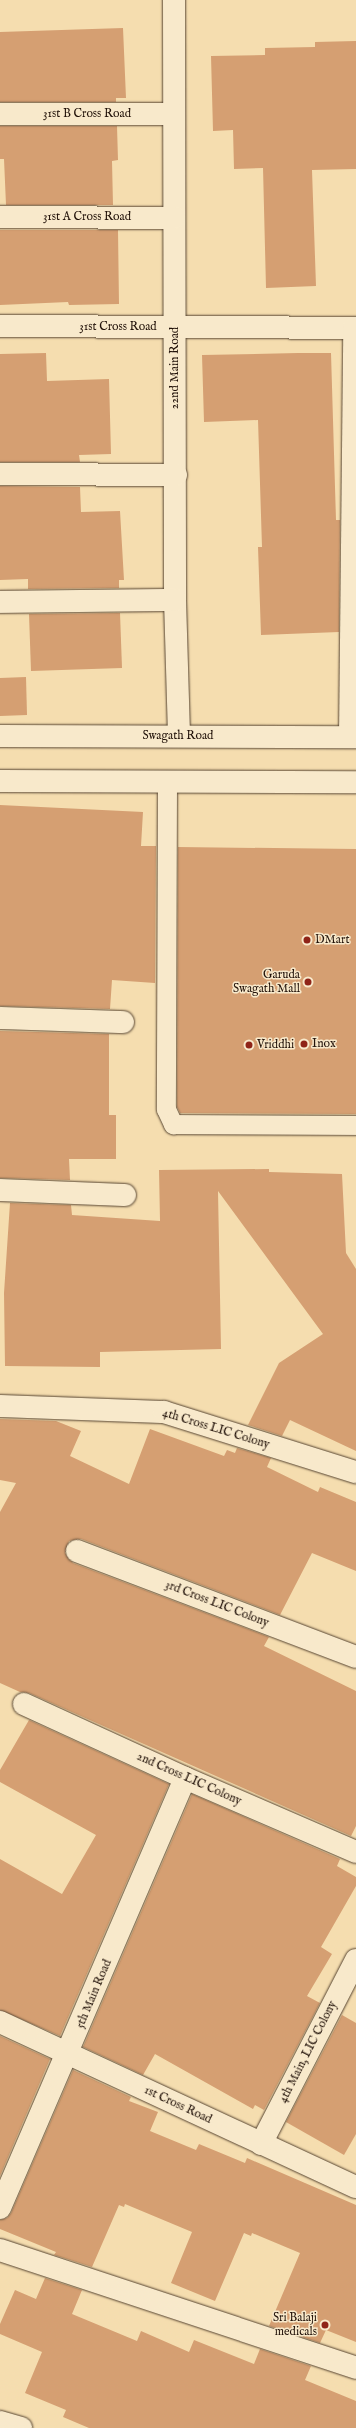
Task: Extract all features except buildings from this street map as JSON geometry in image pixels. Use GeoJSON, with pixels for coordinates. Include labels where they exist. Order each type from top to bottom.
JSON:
{"type":"FeatureCollection","features":[{"type":"Feature","properties":{"kind":"street","name":"22nd Main Road"},"geometry":{"type":"LineString","coordinates":[[174,0],[176,475],[175,600],[179,736]]}},
{"type":"Feature","properties":{"kind":"street","name":"31st B Cross Road"},"geometry":{"type":"LineString","coordinates":[[0,114],[174,114]]}},
{"type":"Feature","properties":{"kind":"street","name":"31st A Cross Road"},"geometry":{"type":"LineString","coordinates":[[0,217],[174,218]]}},
{"type":"Feature","properties":{"kind":"street","name":"31st Cross Road"},"geometry":{"type":"LineString","coordinates":[[0,326],[355,328]]}},
{"type":"Feature","properties":{"kind":"street"},"geometry":{"type":"LineString","coordinates":[[353,737],[355,328]]}},
{"type":"Feature","properties":{"kind":"street"},"geometry":{"type":"LineString","coordinates":[[0,474],[176,475]]}},
{"type":"Feature","properties":{"kind":"street"},"geometry":{"type":"LineString","coordinates":[[0,602],[175,600]]}},
{"type":"Feature","properties":{"kind":"street","name":"Swagath Road"},"geometry":{"type":"LineString","coordinates":[[0,736],[353,737]]}},
{"type":"Feature","properties":{"kind":"street"},"geometry":{"type":"LineString","coordinates":[[0,781],[356,782]]}},
{"type":"Feature","properties":{"kind":"street"},"geometry":{"type":"LineString","coordinates":[[0,1018],[122,1022]]}},
{"type":"Feature","properties":{"kind":"street"},"geometry":{"type":"LineString","coordinates":[[0,1190],[125,1195]]}},
{"type":"Feature","properties":{"kind":"street","name":"4th Cross LIC Colony"},"geometry":{"type":"LineString","coordinates":[[0,1406],[164,1412],[356,1472]]}},
{"type":"Feature","properties":{"kind":"street","name":"3rd Cross LIC Colony"},"geometry":{"type":"LineString","coordinates":[[78,1551],[356,1657]]}},
{"type":"Feature","properties":{"kind":"street","name":"2nd Cross LIC Colony"},"geometry":{"type":"LineString","coordinates":[[24,1704],[185,1778],[356,1852]]}},
{"type":"Feature","properties":{"kind":"street","name":"5th Main Road"},"geometry":{"type":"LineString","coordinates":[[0,2208],[68,2054],[185,1778]]}},
{"type":"Feature","properties":{"kind":"street","name":"4th Main, LIC Colony"},"geometry":{"type":"LineString","coordinates":[[261,2144],[356,1960]]}},
{"type":"Feature","properties":{"kind":"street","name":"1st Cross Road"},"geometry":{"type":"LineString","coordinates":[[0,2022],[356,2187]]}},
{"type":"Feature","properties":{"kind":"street"},"geometry":{"type":"LineString","coordinates":[[0,2250],[356,2368]]}},
{"type":"Feature","properties":{"kind":"street"},"geometry":{"type":"LineString","coordinates":[[0,2422],[21,2428]]}},
{"type":"Feature","properties":{"kind":"lane"},"geometry":{"type":"LineString","coordinates":[[167,782],[166,1109],[173,1124],[356,1124]]}},
{"type":"Feature","properties":{"kind":"place","name":"DMart"},"geometry":{"type":"Point","coordinates":[307,940]}},
{"type":"Feature","properties":{"kind":"place","name":"Garuda Swagath Mall"},"geometry":{"type":"Point","coordinates":[308,982]}},
{"type":"Feature","properties":{"kind":"place","name":"Inox"},"geometry":{"type":"Point","coordinates":[304,1044]}},
{"type":"Feature","properties":{"kind":"place","name":"Vriddhi"},"geometry":{"type":"Point","coordinates":[249,1045]}},
{"type":"Feature","properties":{"kind":"place","name":"Sri Balaji medicals"},"geometry":{"type":"Point","coordinates":[325,2325]}}]}
